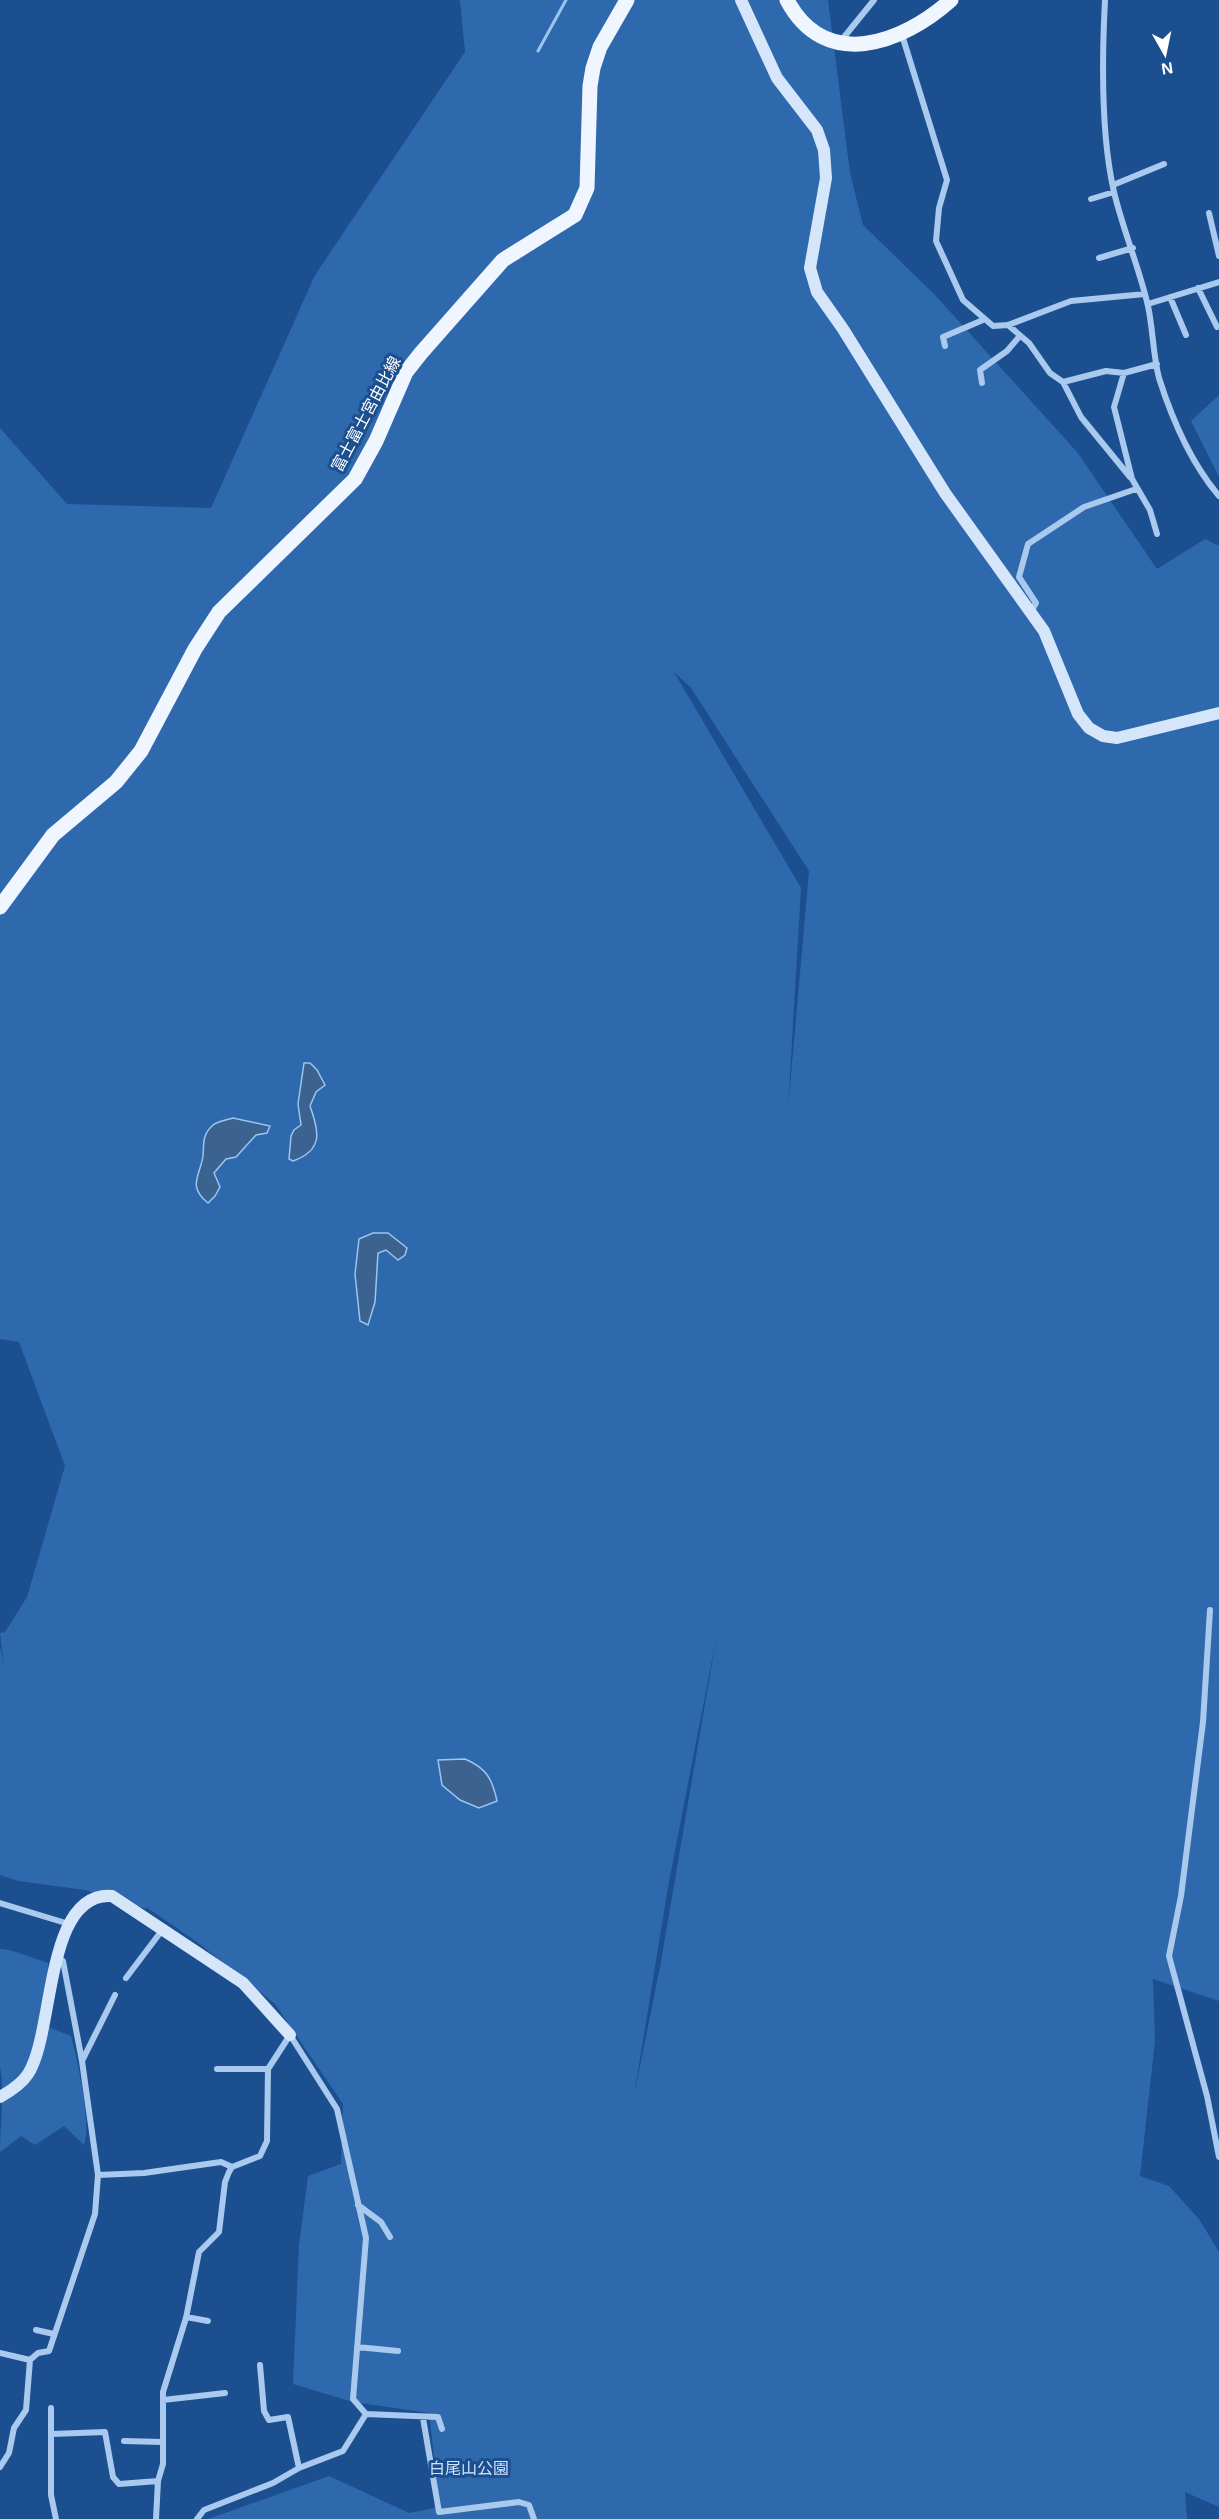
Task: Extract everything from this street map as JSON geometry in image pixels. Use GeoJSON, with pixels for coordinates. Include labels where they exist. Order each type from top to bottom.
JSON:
{"type":"FeatureCollection","features":[{"type":"Feature","properties":{"kind":"main road","name":"富士富士宮由比線"},"geometry":{"type":"LineString","coordinates":[[0,908],[53,836],[116,782],[141,751],[195,649],[219,612],[354,479],[375,441],[406,372],[421,353],[503,260],[575,215],[587,188],[590,86],[593,68],[600,47],[627,0]]}},
{"type":"Feature","properties":{"kind":"main road"},"geometry":{"type":"LineString","coordinates":[[787,0],[801,23],[822,38],[839,42],[873,43],[902,35],[928,20],[951,0]]}},
{"type":"Feature","properties":{"kind":"street"},"geometry":{"type":"LineString","coordinates":[[741,0],[777,78],[817,130],[824,150],[826,178],[810,268],[817,292],[843,329],[945,494],[1044,631],[1078,714],[1089,728],[1103,736],[1134,736],[1219,713]]}},
{"type":"Feature","properties":{"kind":"street"},"geometry":{"type":"LineString","coordinates":[[839,42],[874,0]]}},
{"type":"Feature","properties":{"kind":"street"},"geometry":{"type":"LineString","coordinates":[[1105,0],[1104,87],[1114,188],[1148,304],[1159,378],[1186,446],[1199,470],[1219,496]]}},
{"type":"Feature","properties":{"kind":"street"},"geometry":{"type":"LineString","coordinates":[[902,35],[947,180],[939,208],[936,241],[963,300],[983,320],[993,326],[1008,325],[1071,301],[1145,294]]}},
{"type":"Feature","properties":{"kind":"street"},"geometry":{"type":"LineString","coordinates":[[1091,199],[1164,164]]}},
{"type":"Feature","properties":{"kind":"street"},"geometry":{"type":"LineString","coordinates":[[1209,213],[1219,256]]}},
{"type":"Feature","properties":{"kind":"street"},"geometry":{"type":"LineString","coordinates":[[1099,258],[1133,248]]}},
{"type":"Feature","properties":{"kind":"street"},"geometry":{"type":"LineString","coordinates":[[1148,304],[1219,282]]}},
{"type":"Feature","properties":{"kind":"street"},"geometry":{"type":"LineString","coordinates":[[1198,288],[1217,327]]}},
{"type":"Feature","properties":{"kind":"street"},"geometry":{"type":"LineString","coordinates":[[1170,297],[1186,335]]}},
{"type":"Feature","properties":{"kind":"street"},"geometry":{"type":"LineString","coordinates":[[945,346],[943,337],[983,320]]}},
{"type":"Feature","properties":{"kind":"street"},"geometry":{"type":"LineString","coordinates":[[1008,325],[1019,337],[1029,343],[1050,373],[1063,382],[1081,417],[1132,479]]}},
{"type":"Feature","properties":{"kind":"street"},"geometry":{"type":"LineString","coordinates":[[982,382],[980,370],[1006,351],[1019,337]]}},
{"type":"Feature","properties":{"kind":"street"},"geometry":{"type":"LineString","coordinates":[[1063,382],[1106,371],[1124,373],[1157,364]]}},
{"type":"Feature","properties":{"kind":"street"},"geometry":{"type":"LineString","coordinates":[[1124,373],[1114,407],[1132,479],[1150,510],[1157,534]]}},
{"type":"Feature","properties":{"kind":"street"},"geometry":{"type":"LineString","coordinates":[[1031,612],[1036,603],[1019,576],[1028,544],[1084,507],[1136,489]]}},
{"type":"Feature","properties":{"kind":"street"},"geometry":{"type":"LineString","coordinates":[[1210,1610],[1203,1722],[1181,1896],[1169,1956],[1207,2096],[1219,2157]]}},
{"type":"Feature","properties":{"kind":"street"},"geometry":{"type":"LineString","coordinates":[[0,2097],[28,2075],[40,2047],[57,1956],[69,1924],[91,1898],[100,1895],[112,1896],[243,1983],[290,2035],[337,2109],[366,2238],[353,2399],[366,2414],[438,2417],[442,2429]]}},
{"type":"Feature","properties":{"kind":"street"},"geometry":{"type":"LineString","coordinates":[[0,1903],[69,1924]]}},
{"type":"Feature","properties":{"kind":"street"},"geometry":{"type":"LineString","coordinates":[[126,1978],[163,1929]]}},
{"type":"Feature","properties":{"kind":"street"},"geometry":{"type":"LineString","coordinates":[[0,2467],[9,2453],[14,2428],[26,2410],[30,2360],[38,2354],[49,2351],[95,2214],[98,2175],[82,2061],[63,1961],[57,1956]]}},
{"type":"Feature","properties":{"kind":"street"},"geometry":{"type":"LineString","coordinates":[[82,2061],[115,1995]]}},
{"type":"Feature","properties":{"kind":"street"},"geometry":{"type":"LineString","coordinates":[[156,2519],[158,2481],[163,2464],[163,2400],[186,2317],[199,2252],[219,2232],[225,2182],[232,2167],[260,2156],[267,2141],[268,2069],[290,2035]]}},
{"type":"Feature","properties":{"kind":"street"},"geometry":{"type":"LineString","coordinates":[[217,2068],[268,2069]]}},
{"type":"Feature","properties":{"kind":"street"},"geometry":{"type":"LineString","coordinates":[[98,2175],[144,2173],[222,2162],[232,2167]]}},
{"type":"Feature","properties":{"kind":"street"},"geometry":{"type":"LineString","coordinates":[[358,2205],[381,2222],[390,2237]]}},
{"type":"Feature","properties":{"kind":"street"},"geometry":{"type":"LineString","coordinates":[[186,2317],[208,2321]]}},
{"type":"Feature","properties":{"kind":"street"},"geometry":{"type":"LineString","coordinates":[[36,2330],[54,2334]]}},
{"type":"Feature","properties":{"kind":"street"},"geometry":{"type":"LineString","coordinates":[[357,2347],[398,2351]]}},
{"type":"Feature","properties":{"kind":"street"},"geometry":{"type":"LineString","coordinates":[[0,2353],[30,2360]]}},
{"type":"Feature","properties":{"kind":"street"},"geometry":{"type":"LineString","coordinates":[[260,2365],[264,2410],[269,2420],[288,2417],[299,2468]]}},
{"type":"Feature","properties":{"kind":"street"},"geometry":{"type":"LineString","coordinates":[[163,2400],[225,2393]]}},
{"type":"Feature","properties":{"kind":"street"},"geometry":{"type":"LineString","coordinates":[[51,2408],[51,2495],[56,2519]]}},
{"type":"Feature","properties":{"kind":"street"},"geometry":{"type":"LineString","coordinates":[[197,2519],[204,2510],[273,2483],[299,2468],[343,2451],[366,2414]]}},
{"type":"Feature","properties":{"kind":"street"},"geometry":{"type":"LineString","coordinates":[[423,2418],[439,2512],[519,2502],[529,2505],[534,2519]]}},
{"type":"Feature","properties":{"kind":"street"},"geometry":{"type":"LineString","coordinates":[[52,2434],[105,2432],[113,2477],[119,2484],[158,2481]]}},
{"type":"Feature","properties":{"kind":"street"},"geometry":{"type":"LineString","coordinates":[[124,2441],[162,2442]]}},
{"type":"Feature","properties":{"kind":"green space","name":"白尾山公園"},"geometry":{"type":"Polygon","coordinates":[[[460,0],[828,0],[850,173],[863,225],[935,295],[1077,452],[1157,569],[1205,539],[1219,546],[1219,2001],[1153,1979],[1155,2041],[1140,2176],[1169,2186],[1199,2219],[1219,2252],[1219,2507],[1185,2492],[1187,2519],[208,2519],[329,2476],[409,2513],[440,2507],[429,2413],[353,2402],[293,2384],[299,2245],[308,2176],[341,2164],[343,2104],[275,2004],[197,1942],[146,1907],[146,1909],[85,1890],[18,1881],[0,1875],[0,1646],[4,1664],[0,1633],[5,1632],[27,1597],[65,1466],[19,1342],[0,1339],[0,428],[67,504],[211,508],[315,275],[465,52],[460,0]],[[674,672],[801,888],[788,1109],[809,871],[691,688],[674,672]],[[717,1634],[668,1887],[634,2096],[660,1967],[717,1634]]]}},
{"type":"Feature","properties":{"kind":"green space"},"geometry":{"type":"Polygon","coordinates":[[[1219,395],[1219,477],[1191,421],[1219,395]]]}},
{"type":"Feature","properties":{"kind":"green space"},"geometry":{"type":"Polygon","coordinates":[[[0,1949],[10,1950],[48,1963],[46,2026],[71,2036],[85,2107],[84,2145],[64,2126],[35,2145],[21,2136],[0,2152],[2,2097],[0,1949]]]}},
{"type":"Feature","properties":{"kind":"shaded area"},"geometry":{"type":"Polygon","coordinates":[[[304,1063],[310,1063],[317,1070],[325,1085],[316,1092],[310,1106],[317,1131],[314,1145],[303,1157],[293,1161],[289,1159],[291,1136],[294,1130],[301,1125],[298,1104],[304,1063]]]}},
{"type":"Feature","properties":{"kind":"shaded area"},"geometry":{"type":"Polygon","coordinates":[[[233,1118],[270,1126],[267,1133],[256,1135],[236,1157],[226,1159],[214,1173],[220,1187],[208,1203],[196,1186],[205,1137],[214,1124],[233,1118]]]}},
{"type":"Feature","properties":{"kind":"shaded area"},"geometry":{"type":"Polygon","coordinates":[[[373,1233],[388,1233],[407,1248],[405,1255],[398,1260],[386,1250],[378,1253],[375,1302],[368,1325],[360,1321],[355,1274],[359,1239],[373,1233]]]}},
{"type":"Feature","properties":{"kind":"shaded area"},"geometry":{"type":"Polygon","coordinates":[[[465,1759],[478,1766],[487,1775],[497,1801],[479,1808],[460,1800],[442,1785],[438,1760],[465,1759]]]}},
{"type":"Feature","properties":{"kind":"waterway"},"geometry":{"type":"LineString","coordinates":[[538,51],[566,0]]}}]}
